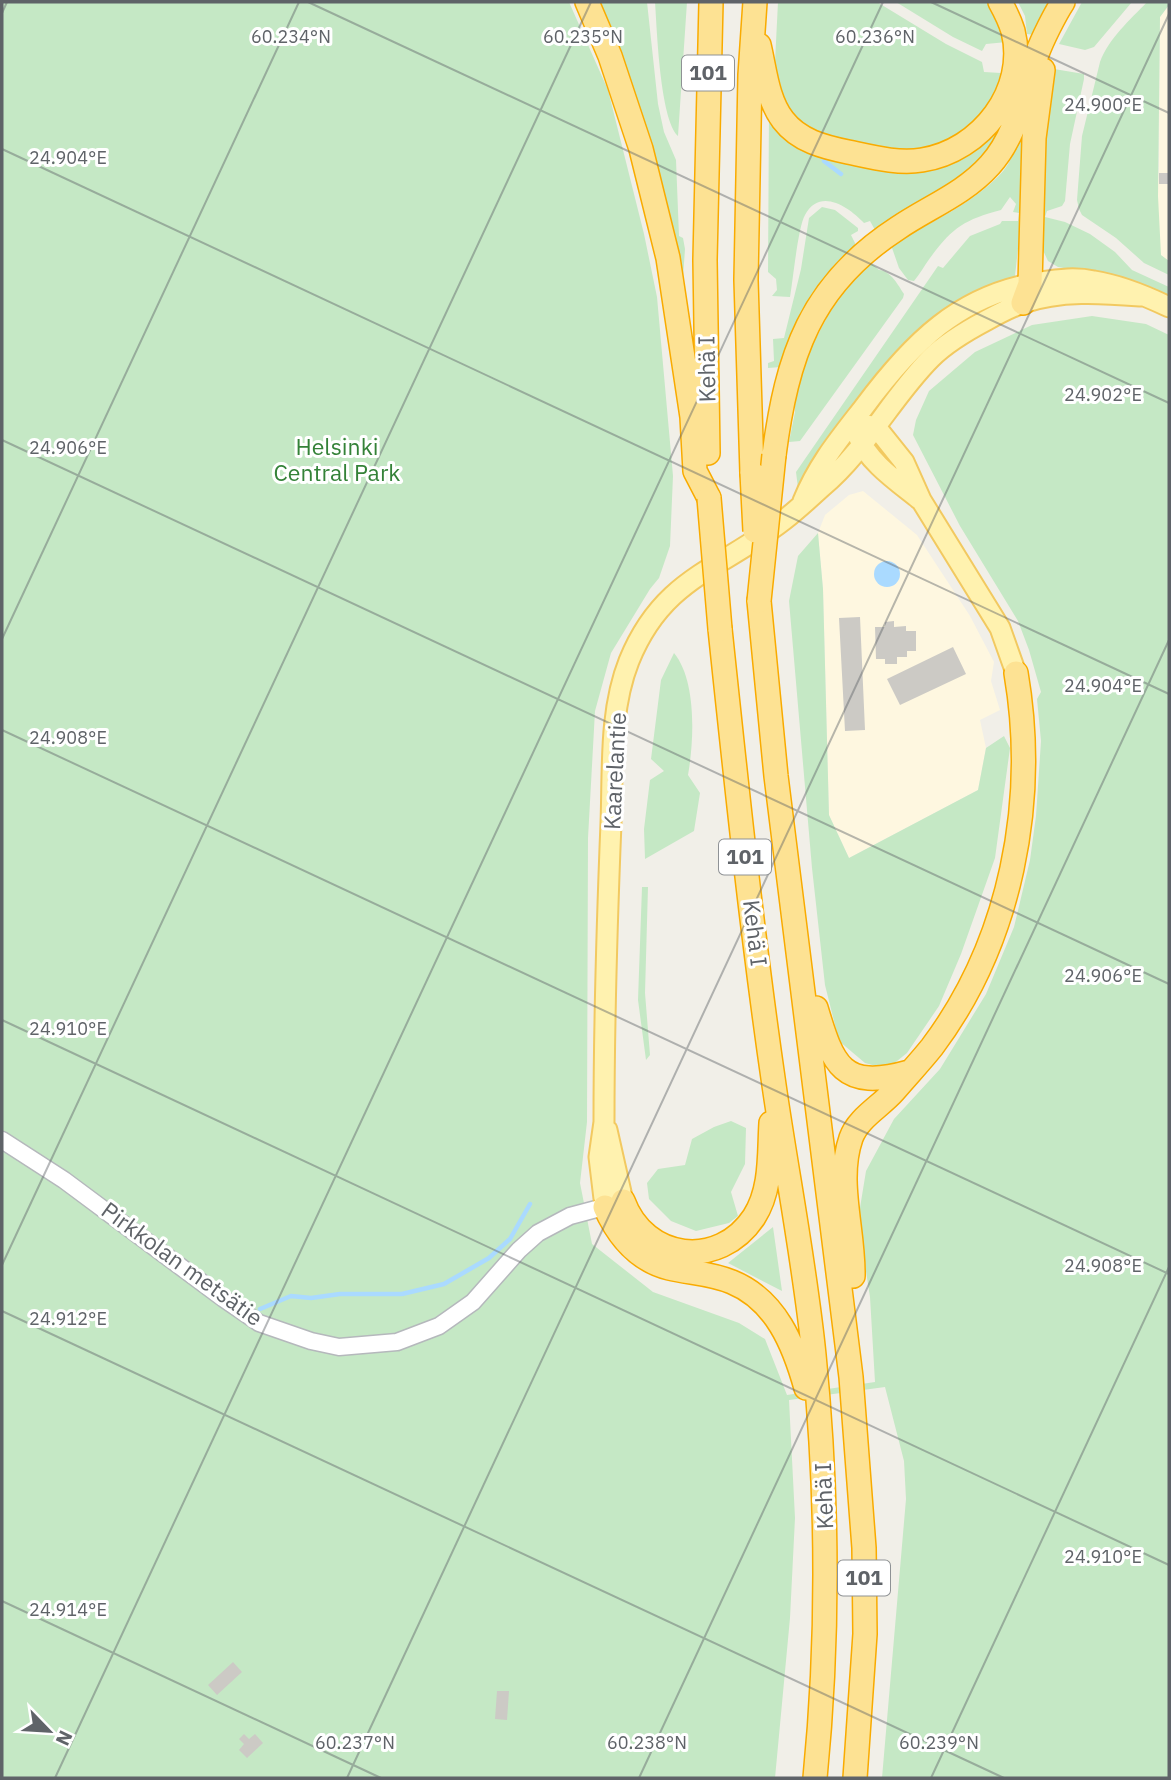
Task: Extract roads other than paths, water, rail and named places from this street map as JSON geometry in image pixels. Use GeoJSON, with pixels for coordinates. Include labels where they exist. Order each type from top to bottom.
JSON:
{"type":"FeatureCollection","features":[{"type":"Feature","properties":{"kind":"highway"},"geometry":{"type":"LineString","coordinates":[[587,2],[610,56],[647,172],[667,258],[678,322],[692,417],[695,471],[709,498]]}},
{"type":"Feature","properties":{"kind":"highway","name":"Kehä I"},"geometry":{"type":"LineString","coordinates":[[711,2],[705,260],[709,498],[735,777],[774,1084],[813,1352],[822,1445],[826,1550],[825,1634],[815,1778]]}},
{"type":"Feature","properties":{"kind":"highway"},"geometry":{"type":"LineString","coordinates":[[755,13],[771,98],[784,122],[793,131],[816,144],[830,148],[903,161],[938,157],[965,144],[987,125],[1006,98],[1014,66],[1014,48],[1013,33],[1000,2]]}},
{"type":"Feature","properties":{"kind":"highway"},"geometry":{"type":"LineString","coordinates":[[759,601],[780,411],[799,343],[826,293],[849,266],[874,243],[942,203],[990,165],[1004,145],[1018,115],[1037,51],[1063,2]]}},
{"type":"Feature","properties":{"kind":"highway","name":"Kehä I"},"geometry":{"type":"LineString","coordinates":[[755,13],[750,75],[746,280],[759,601],[776,776],[851,1377],[864,1548],[865,1634],[855,1778]]}},
{"type":"Feature","properties":{"kind":"highway"},"geometry":{"type":"LineString","coordinates":[[1027,293],[1034,138],[1051,26]]}},
{"type":"Feature","properties":{"kind":"highway"},"geometry":{"type":"LineString","coordinates":[[851,1377],[853,1269],[846,1186],[847,1152],[852,1134],[861,1122],[893,1093],[931,1048],[965,995],[994,934],[1010,880],[1020,820],[1024,756],[1022,704],[1016,673]]}},
{"type":"Feature","properties":{"kind":"highway"},"geometry":{"type":"LineString","coordinates":[[798,951],[824,1035],[835,1060],[847,1072],[872,1080],[909,1072]]}},
{"type":"Feature","properties":{"kind":"highway"},"geometry":{"type":"LineString","coordinates":[[614,1204],[628,1214],[641,1232],[668,1248],[699,1252],[727,1243],[740,1234],[754,1216],[768,1185],[774,1084]]}},
{"type":"Feature","properties":{"kind":"highway"},"geometry":{"type":"LineString","coordinates":[[614,1204],[615,1228],[642,1256],[667,1268],[702,1273],[734,1282],[769,1307],[784,1329],[797,1356],[822,1445]]}},
{"type":"Feature","properties":{"kind":"main road","name":"Kaarelantie"},"geometry":{"type":"LineString","coordinates":[[803,502],[814,474],[895,367],[915,345],[952,314],[992,293],[1098,293],[1140,296],[1169,307]]}},
{"type":"Feature","properties":{"kind":"main road","name":"Kaarelantie"},"geometry":{"type":"LineString","coordinates":[[614,1204],[599,1169],[604,1122],[615,731],[618,704],[629,661],[646,628],[665,601],[686,582],[784,520],[824,486],[861,446],[933,355],[1027,293]]}},
{"type":"Feature","properties":{"kind":"main road"},"geometry":{"type":"LineString","coordinates":[[852,422],[876,427],[904,462],[921,500],[1000,628],[1016,673]]}},
{"type":"Feature","properties":{"kind":"main road"},"geometry":{"type":"LineString","coordinates":[[852,422],[861,446],[891,477],[921,500]]}},
{"type":"Feature","properties":{"kind":"street","name":"Pirkkolan metsätie"},"geometry":{"type":"LineString","coordinates":[[2,1140],[64,1180],[259,1323],[311,1342],[339,1347],[397,1342],[439,1325],[473,1301],[538,1233],[570,1216],[614,1204]]}},
{"type":"Feature","properties":{"kind":"water"},"geometry":{"type":"Polygon","coordinates":[[[887,561],[896,565],[900,574],[896,583],[887,587],[878,583],[874,574],[878,565],[887,561]]]}},
{"type":"Feature","properties":{"kind":"waterway"},"geometry":{"type":"LineString","coordinates":[[824,161],[841,174]]}},
{"type":"Feature","properties":{"kind":"waterway"},"geometry":{"type":"LineString","coordinates":[[260,1309],[291,1296],[311,1298],[340,1294],[402,1294],[444,1284],[489,1258],[510,1239],[530,1204]]}},
{"type":"Feature","properties":{"kind":"park label","name":"Helsinki Central Park"},"geometry":{"type":"Point","coordinates":[337,460]}}]}
